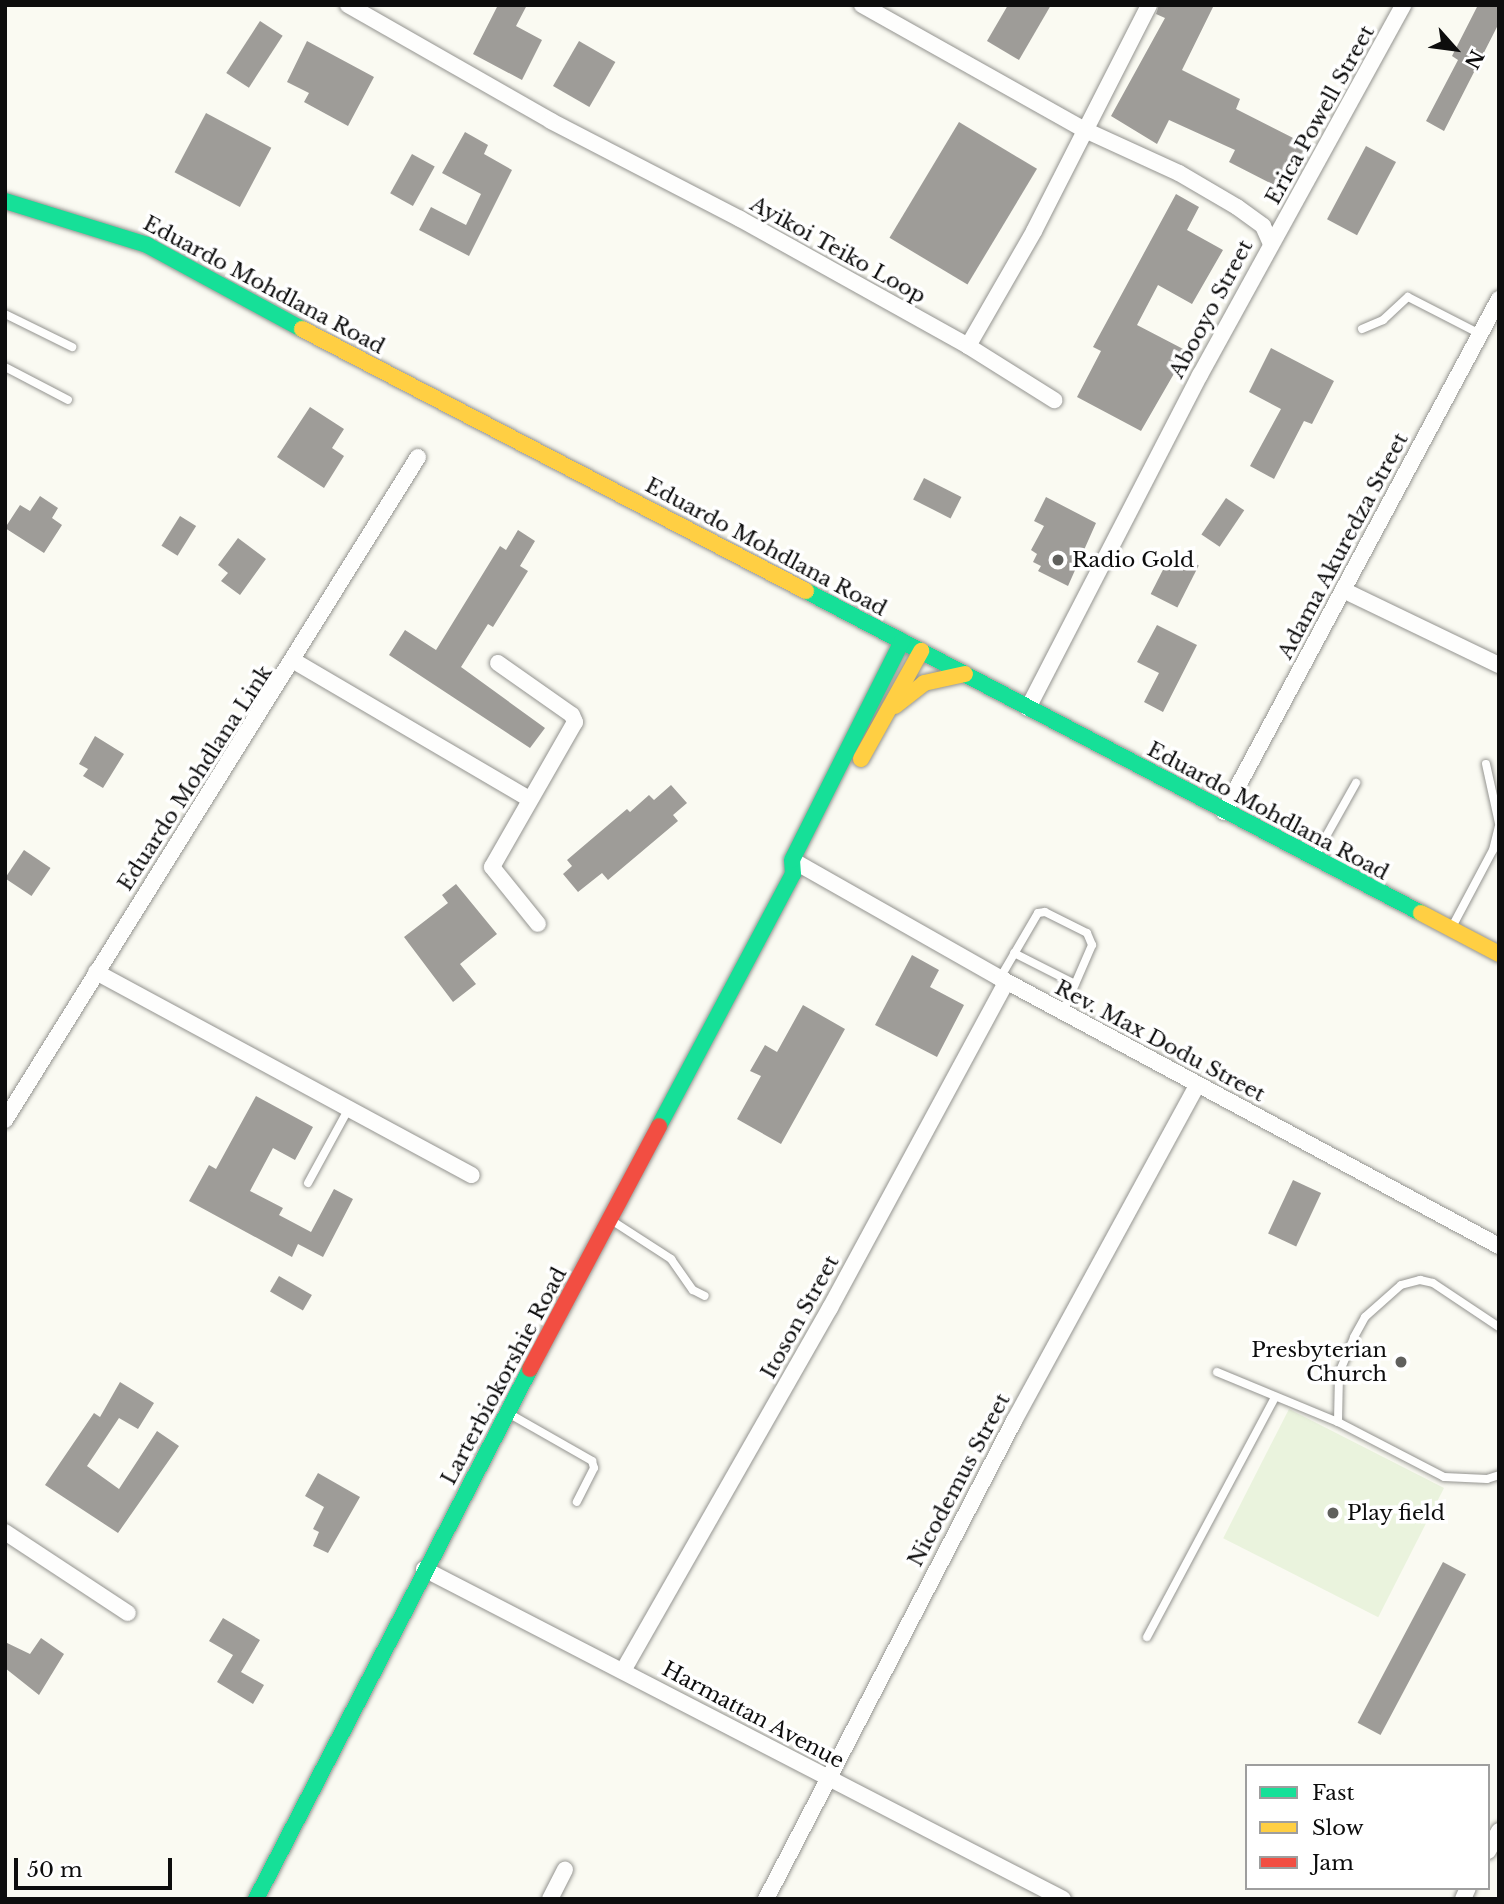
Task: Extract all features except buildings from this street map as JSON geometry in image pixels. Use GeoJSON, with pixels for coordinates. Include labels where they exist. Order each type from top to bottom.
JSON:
{"type":"FeatureCollection","features":[{"type":"Feature","properties":{"kind":"main road","name":"Eduardo Mohdlana Road"},"geometry":{"type":"LineString","coordinates":[[5,201],[147,245],[455,412],[965,674],[1499,954]]}},
{"type":"Feature","properties":{"kind":"main road"},"geometry":{"type":"LineString","coordinates":[[875,628],[883,657],[883,682]]}},
{"type":"Feature","properties":{"kind":"main road","name":"Larterbiokorshie Road"},"geometry":{"type":"LineString","coordinates":[[797,867],[902,642]]}},
{"type":"Feature","properties":{"kind":"main road","name":"Larterbiokorshie Road"},"geometry":{"type":"LineString","coordinates":[[256,1899],[424,1569],[797,867],[920,651]]}},
{"type":"Feature","properties":{"kind":"main road"},"geometry":{"type":"LineString","coordinates":[[887,712],[924,683],[965,674]]}},
{"type":"Feature","properties":{"kind":"street","name":"Ayikoi Teiko Loop"},"geometry":{"type":"LineString","coordinates":[[348,5],[551,121],[740,219],[968,346],[1054,400]]}},
{"type":"Feature","properties":{"kind":"street","name":"Abooyo Street"},"geometry":{"type":"LineString","coordinates":[[862,5],[1085,130],[1179,173],[1237,206],[1263,226],[1272,244],[1028,708]]}},
{"type":"Feature","properties":{"kind":"street"},"geometry":{"type":"LineString","coordinates":[[968,346],[1149,5]]}},
{"type":"Feature","properties":{"kind":"street","name":"Erica Powell Street"},"geometry":{"type":"LineString","coordinates":[[1272,244],[1403,5]]}},
{"type":"Feature","properties":{"kind":"street","name":"Adama Akuredza Street"},"geometry":{"type":"LineString","coordinates":[[1224,812],[1499,299]]}},
{"type":"Feature","properties":{"kind":"street","name":"Eduardo Mohdlana Link"},"geometry":{"type":"LineString","coordinates":[[5,1120],[294,661],[418,457]]}},
{"type":"Feature","properties":{"kind":"street"},"geometry":{"type":"LineString","coordinates":[[1343,590],[1499,665]]}},
{"type":"Feature","properties":{"kind":"street"},"geometry":{"type":"LineString","coordinates":[[294,661],[529,799]]}},
{"type":"Feature","properties":{"kind":"street"},"geometry":{"type":"LineString","coordinates":[[498,663],[572,715],[575,722],[492,867],[538,924]]}},
{"type":"Feature","properties":{"kind":"street","name":"Rev. Max Dodu Street"},"geometry":{"type":"LineString","coordinates":[[797,867],[1499,1246]]}},
{"type":"Feature","properties":{"kind":"street"},"geometry":{"type":"LineString","coordinates":[[96,972],[472,1175]]}},
{"type":"Feature","properties":{"kind":"street","name":"Itoson Street"},"geometry":{"type":"LineString","coordinates":[[624,1669],[830,1308],[1003,980]]}},
{"type":"Feature","properties":{"kind":"street","name":"Nicodemus Street"},"geometry":{"type":"LineString","coordinates":[[766,1899],[1014,1421],[1197,1085]]}},
{"type":"Feature","properties":{"kind":"street"},"geometry":{"type":"LineString","coordinates":[[5,1532],[128,1613]]}},
{"type":"Feature","properties":{"kind":"street","name":"Harmattan Avenue"},"geometry":{"type":"LineString","coordinates":[[424,1569],[624,1669],[827,1779],[1063,1899]]}},
{"type":"Feature","properties":{"kind":"street"},"geometry":{"type":"LineString","coordinates":[[1490,1847],[1499,1831]]}},
{"type":"Feature","properties":{"kind":"street"},"geometry":{"type":"LineString","coordinates":[[550,1899],[565,1870]]}},
{"type":"Feature","properties":{"kind":"lane"},"geometry":{"type":"LineString","coordinates":[[1362,329],[1383,320],[1408,296],[1480,334]]}},
{"type":"Feature","properties":{"kind":"lane"},"geometry":{"type":"LineString","coordinates":[[5,314],[72,347]]}},
{"type":"Feature","properties":{"kind":"lane"},"geometry":{"type":"LineString","coordinates":[[5,367],[68,400]]}},
{"type":"Feature","properties":{"kind":"lane"},"geometry":{"type":"LineString","coordinates":[[1451,929],[1493,850],[1499,824],[1486,764]]}},
{"type":"Feature","properties":{"kind":"lane"},"geometry":{"type":"LineString","coordinates":[[1314,858],[1356,783]]}},
{"type":"Feature","properties":{"kind":"lane"},"geometry":{"type":"LineString","coordinates":[[1003,980],[1014,953],[1038,913],[1045,912],[1087,933],[1092,944],[1063,1012]]}},
{"type":"Feature","properties":{"kind":"lane"},"geometry":{"type":"LineString","coordinates":[[1014,953],[1075,984]]}},
{"type":"Feature","properties":{"kind":"lane"},"geometry":{"type":"LineString","coordinates":[[308,1183],[349,1108]]}},
{"type":"Feature","properties":{"kind":"lane"},"geometry":{"type":"LineString","coordinates":[[611,1220],[671,1259],[693,1290],[705,1296]]}},
{"type":"Feature","properties":{"kind":"lane"},"geometry":{"type":"LineString","coordinates":[[1338,1423],[1339,1373],[1354,1337],[1365,1317],[1401,1285],[1420,1280],[1433,1283],[1499,1327]]}},
{"type":"Feature","properties":{"kind":"lane"},"geometry":{"type":"LineString","coordinates":[[1217,1373],[1274,1399],[1338,1423],[1444,1477],[1487,1479],[1499,1475]]}},
{"type":"Feature","properties":{"kind":"lane"},"geometry":{"type":"LineString","coordinates":[[1147,1637],[1274,1399]]}},
{"type":"Feature","properties":{"kind":"lane"},"geometry":{"type":"LineString","coordinates":[[508,1413],[592,1461],[594,1468],[577,1502]]}},
{"type":"Feature","properties":{"kind":"green space","name":"Play field"},"geometry":{"type":"Polygon","coordinates":[[[1289,1409],[1444,1488],[1378,1617],[1223,1538],[1289,1409]]]}},
{"type":"Feature","properties":{"kind":"traffic: fast"},"geometry":{"type":"LineString","coordinates":[[5,201],[147,245],[302,329]]}},
{"type":"Feature","properties":{"kind":"traffic: fast"},"geometry":{"type":"LineString","coordinates":[[806,591],[1421,913]]}},
{"type":"Feature","properties":{"kind":"traffic: fast"},"geometry":{"type":"LineString","coordinates":[[659,1126],[793,874],[792,860],[902,641]]}},
{"type":"Feature","properties":{"kind":"traffic: fast"},"geometry":{"type":"LineString","coordinates":[[256,1899],[530,1369]]}},
{"type":"Feature","properties":{"kind":"traffic: slow"},"geometry":{"type":"LineString","coordinates":[[302,329],[806,591]]}},
{"type":"Feature","properties":{"kind":"traffic: slow"},"geometry":{"type":"LineString","coordinates":[[861,759],[921,651]]}},
{"type":"Feature","properties":{"kind":"traffic: slow"},"geometry":{"type":"LineString","coordinates":[[895,706],[924,683],[965,674]]}},
{"type":"Feature","properties":{"kind":"traffic: slow"},"geometry":{"type":"LineString","coordinates":[[1421,913],[1499,954]]}},
{"type":"Feature","properties":{"kind":"traffic: jam"},"geometry":{"type":"LineString","coordinates":[[530,1369],[659,1126]]}},
{"type":"Feature","properties":{"kind":"place","name":"Radio Gold"},"geometry":{"type":"Point","coordinates":[1058,560]}},
{"type":"Feature","properties":{"kind":"place","name":"Presbyterian Church"},"geometry":{"type":"Point","coordinates":[1401,1362]}},
{"type":"Feature","properties":{"kind":"place","name":"Play field"},"geometry":{"type":"Point","coordinates":[1333,1513]}}]}
